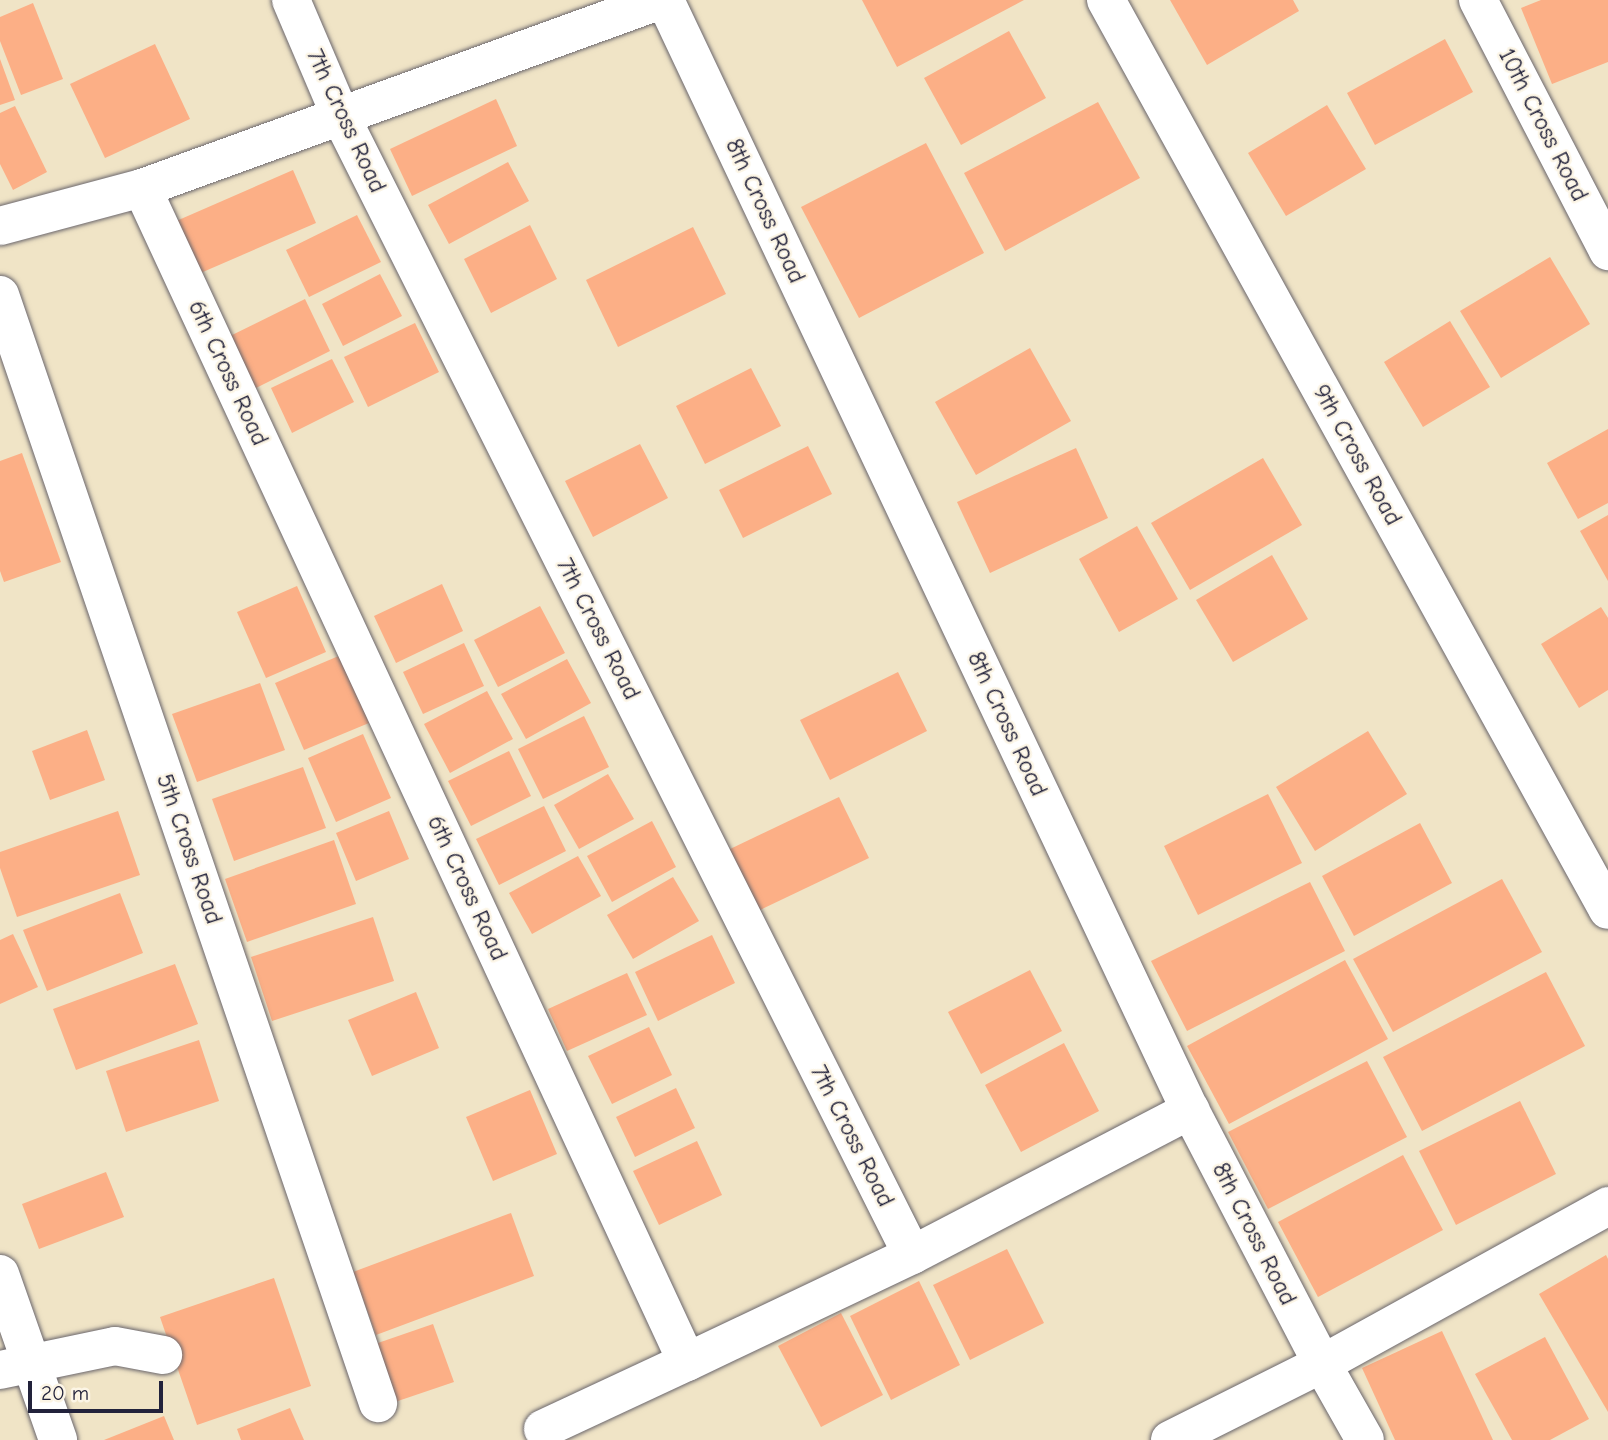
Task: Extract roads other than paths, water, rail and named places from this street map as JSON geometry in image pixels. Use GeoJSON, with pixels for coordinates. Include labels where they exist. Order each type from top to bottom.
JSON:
{"type":"FeatureCollection","features":[{"type":"Feature","properties":{"kind":"street","name":"7th Cross Road"},"geometry":{"type":"LineString","coordinates":[[291,0],[341,117],[912,1255]]}},
{"type":"Feature","properties":{"kind":"street"},"geometry":{"type":"LineString","coordinates":[[0,226],[142,188],[663,0]]}},
{"type":"Feature","properties":{"kind":"street","name":"8th Cross Road"},"geometry":{"type":"LineString","coordinates":[[663,0],[1190,1110],[1322,1364],[1365,1440]]}},
{"type":"Feature","properties":{"kind":"street","name":"9th Cross Road"},"geometry":{"type":"LineString","coordinates":[[1106,0],[1608,910]]}},
{"type":"Feature","properties":{"kind":"street","name":"10th Cross Road"},"geometry":{"type":"LineString","coordinates":[[1479,0],[1605,238]]}},
{"type":"Feature","properties":{"kind":"street","name":"6th Cross Road"},"geometry":{"type":"LineString","coordinates":[[142,188],[687,1362]]}},
{"type":"Feature","properties":{"kind":"street","name":"5th Cross Road"},"geometry":{"type":"LineString","coordinates":[[0,295],[378,1403]]}},
{"type":"Feature","properties":{"kind":"street"},"geometry":{"type":"LineString","coordinates":[[543,1429],[912,1255],[1190,1110]]}},
{"type":"Feature","properties":{"kind":"street"},"geometry":{"type":"LineString","coordinates":[[1170,1440],[1322,1364],[1608,1206]]}},
{"type":"Feature","properties":{"kind":"street"},"geometry":{"type":"LineString","coordinates":[[0,1274],[15,1367],[58,1440]]}},
{"type":"Feature","properties":{"kind":"street"},"geometry":{"type":"LineString","coordinates":[[15,1367],[115,1346],[163,1355]]}}]}
